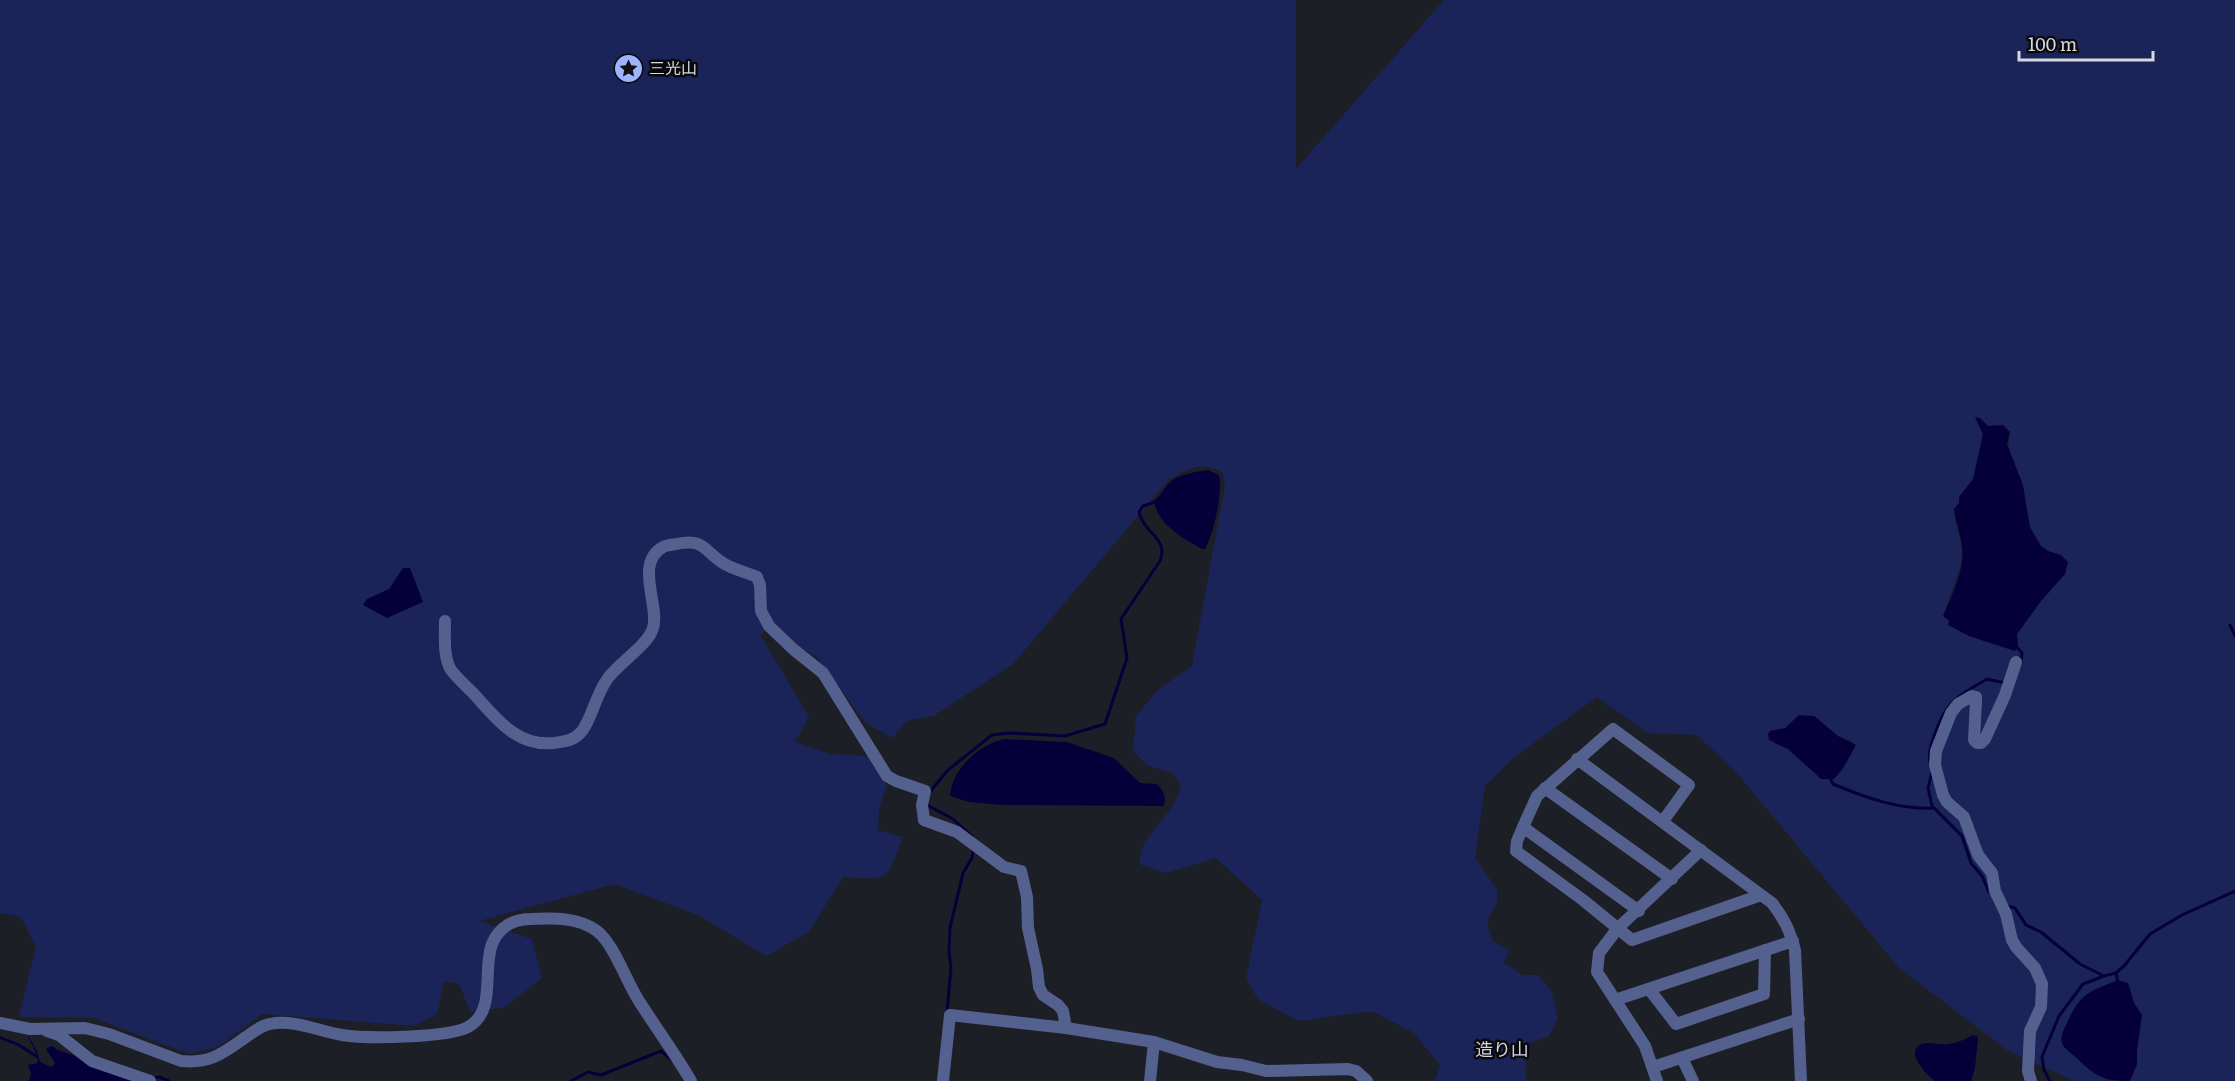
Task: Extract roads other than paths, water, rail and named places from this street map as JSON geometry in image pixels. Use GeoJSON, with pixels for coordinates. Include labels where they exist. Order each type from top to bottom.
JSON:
{"type":"FeatureCollection","features":[{"type":"Feature","properties":{"kind":"street"},"geometry":{"type":"LineString","coordinates":[[445,621],[445,646],[450,668],[507,730],[519,738],[533,742],[547,744],[571,741],[584,728],[597,696],[607,679],[621,662],[649,638],[654,622],[649,587],[650,568],[655,555],[663,547],[690,541],[700,544],[723,563],[757,577],[761,611],[769,626],[823,673],[886,776],[925,791],[922,805],[924,820],[957,832],[1004,867],[1021,871],[1027,897],[1028,928],[1039,987],[1042,995],[1063,1011],[1066,1028]]}},
{"type":"Feature","properties":{"kind":"street"},"geometry":{"type":"LineString","coordinates":[[2016,662],[1990,732],[1982,742],[1977,743],[1973,735],[1976,698],[1972,696],[1958,704],[1950,713],[1945,726],[1936,751],[1935,765],[1943,795],[1966,822],[1978,855],[1992,873],[1995,891],[2002,904],[2012,940],[2035,968],[2042,984],[2042,1001],[2030,1030],[2028,1071],[2031,1081]]}},
{"type":"Feature","properties":{"kind":"street"},"geometry":{"type":"LineString","coordinates":[[1663,821],[1689,784],[1613,729],[1537,796],[1517,841],[1516,851],[1583,900],[1632,940],[1761,895]]}},
{"type":"Feature","properties":{"kind":"street"},"geometry":{"type":"LineString","coordinates":[[1577,759],[1772,903],[1780,914],[1790,931],[1792,941],[1801,1079],[1787,1081]]}},
{"type":"Feature","properties":{"kind":"street"},"geometry":{"type":"LineString","coordinates":[[1545,788],[1672,879]]}},
{"type":"Feature","properties":{"kind":"street"},"geometry":{"type":"LineString","coordinates":[[1523,827],[1639,911]]}},
{"type":"Feature","properties":{"kind":"street"},"geometry":{"type":"LineString","coordinates":[[1657,1081],[1645,1046],[1597,972],[1599,952],[1618,928],[1639,911],[1701,850]]}},
{"type":"Feature","properties":{"kind":"street"},"geometry":{"type":"LineString","coordinates":[[0,1023],[25,1028],[85,1028],[109,1034],[181,1061],[193,1062],[216,1058],[260,1027],[271,1023],[299,1024],[342,1035],[380,1037],[461,1030],[469,1027],[482,1014],[486,1004],[489,958],[498,932],[512,922],[554,918],[582,923],[597,931],[606,940],[638,1000],[691,1081]]}},
{"type":"Feature","properties":{"kind":"street"},"geometry":{"type":"LineString","coordinates":[[1615,1000],[1792,941]]}},
{"type":"Feature","properties":{"kind":"street"},"geometry":{"type":"LineString","coordinates":[[1649,988],[1676,1024],[1764,994],[1765,950]]}},
{"type":"Feature","properties":{"kind":"street"},"geometry":{"type":"LineString","coordinates":[[943,1081],[950,1015],[1066,1028],[1154,1042],[1217,1062],[1266,1071],[1348,1069],[1356,1071],[1366,1081]]}},
{"type":"Feature","properties":{"kind":"street"},"geometry":{"type":"LineString","coordinates":[[1653,1067],[1798,1019]]}},
{"type":"Feature","properties":{"kind":"street"},"geometry":{"type":"LineString","coordinates":[[44,1029],[59,1035],[92,1060],[150,1081]]}},
{"type":"Feature","properties":{"kind":"street"},"geometry":{"type":"LineString","coordinates":[[1150,1081],[1154,1042]]}},
{"type":"Feature","properties":{"kind":"street"},"geometry":{"type":"LineString","coordinates":[[1682,1058],[1694,1081]]}},
{"type":"Feature","properties":{"kind":"waterway"},"geometry":{"type":"LineString","coordinates":[[929,793],[948,770],[992,735],[1009,733],[1065,736],[1105,724],[1127,658],[1121,619],[1160,561],[1162,553],[1159,541],[1146,526],[1139,512],[1143,506],[1155,502]]}},
{"type":"Feature","properties":{"kind":"waterway"},"geometry":{"type":"LineString","coordinates":[[2230,625],[2235,636]]}},
{"type":"Feature","properties":{"kind":"waterway"},"geometry":{"type":"LineString","coordinates":[[2015,645],[2022,653],[2021,662]]}},
{"type":"Feature","properties":{"kind":"waterway"},"geometry":{"type":"LineString","coordinates":[[1930,763],[1933,739],[1950,705],[1962,694],[1987,679],[2005,683]]}},
{"type":"Feature","properties":{"kind":"waterway"},"geometry":{"type":"LineString","coordinates":[[1932,772],[1928,788],[1932,806],[1962,836],[1971,863],[1982,876],[1989,892]]}},
{"type":"Feature","properties":{"kind":"waterway"},"geometry":{"type":"LineString","coordinates":[[1830,778],[1833,784],[1882,802],[1907,807],[1933,808]]}},
{"type":"Feature","properties":{"kind":"waterway"},"geometry":{"type":"LineString","coordinates":[[926,802],[953,819],[973,837]]}},
{"type":"Feature","properties":{"kind":"waterway"},"geometry":{"type":"LineString","coordinates":[[947,1012],[951,968],[950,928],[963,873],[972,858],[973,850]]}},
{"type":"Feature","properties":{"kind":"waterway"},"geometry":{"type":"LineString","coordinates":[[2116,973],[2150,934],[2182,915],[2235,891]]}},
{"type":"Feature","properties":{"kind":"waterway"},"geometry":{"type":"LineString","coordinates":[[2007,906],[2015,908],[2026,925],[2041,932],[2080,964],[2104,976],[2116,973],[2118,983]]}},
{"type":"Feature","properties":{"kind":"waterway"},"geometry":{"type":"LineString","coordinates":[[2050,1081],[2044,1070],[2042,1057],[2059,1016],[2083,984],[2104,976]]}},
{"type":"Feature","properties":{"kind":"waterway"},"geometry":{"type":"LineString","coordinates":[[571,1081],[588,1072],[601,1075],[661,1051],[672,1060]]}},
{"type":"Feature","properties":{"kind":"waterway"},"geometry":{"type":"LineString","coordinates":[[155,1078],[159,1077],[169,1081]]}},
{"type":"Feature","properties":{"kind":"place","name":"三光山"},"geometry":{"type":"Point","coordinates":[628,68]}},
{"type":"Feature","properties":{"kind":"district","name":"造り山"},"geometry":{"type":"Point","coordinates":[1502,1050]}}]}
